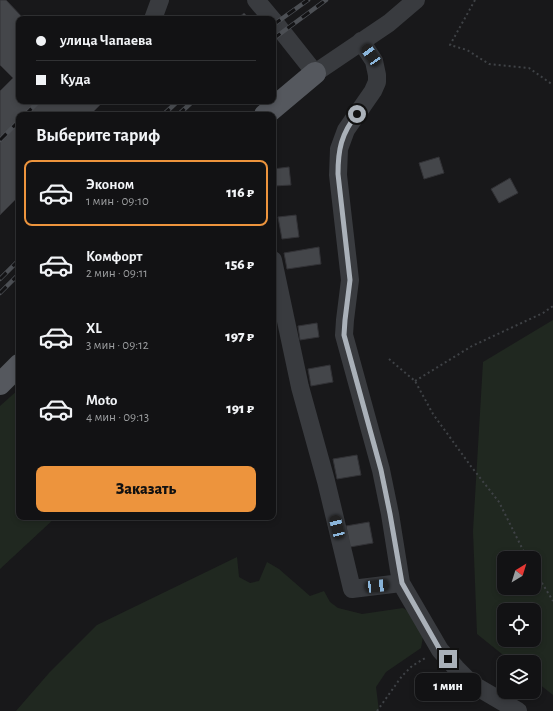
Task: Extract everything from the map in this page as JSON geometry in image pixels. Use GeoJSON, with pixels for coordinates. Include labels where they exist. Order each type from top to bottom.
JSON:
{"type":"FeatureCollection","features":[{"type":"Feature","properties":{"kind":"main road"},"geometry":{"type":"LineString","coordinates":[[269,112],[315,73]]}},
{"type":"Feature","properties":{"kind":"main road"},"geometry":{"type":"LineString","coordinates":[[0,384],[16,370]]}},
{"type":"Feature","properties":{"kind":"street"},"geometry":{"type":"LineString","coordinates":[[154,16],[160,0]]}},
{"type":"Feature","properties":{"kind":"street"},"geometry":{"type":"LineString","coordinates":[[276,21],[315,73],[389,23],[416,0]]}},
{"type":"Feature","properties":{"kind":"street"},"geometry":{"type":"LineString","coordinates":[[361,41],[374,61],[377,82],[373,91],[346,130],[339,149],[338,174],[350,280],[344,335],[381,470],[402,583],[440,650],[472,684],[518,711]]}},
{"type":"Feature","properties":{"kind":"street"},"geometry":{"type":"LineString","coordinates":[[276,274],[300,387],[326,481],[352,589],[402,583]]}},
{"type":"Feature","properties":{"kind":"path"},"geometry":{"type":"LineString","coordinates":[[475,0],[450,45],[467,50],[489,64],[529,68],[553,85]]}},
{"type":"Feature","properties":{"kind":"path"},"geometry":{"type":"LineString","coordinates":[[415,380],[472,346],[543,313],[553,306]]}},
{"type":"Feature","properties":{"kind":"path"},"geometry":{"type":"LineString","coordinates":[[389,359],[415,380],[433,414],[499,502],[524,551]]}},
{"type":"Feature","properties":{"kind":"path"},"geometry":{"type":"LineString","coordinates":[[541,581],[553,601]]}},
{"type":"Feature","properties":{"kind":"path"},"geometry":{"type":"LineString","coordinates":[[377,711],[402,676],[412,666],[440,650]]}},
{"type":"Feature","properties":{"kind":"shaded area"},"geometry":{"type":"Polygon","coordinates":[[[553,320],[553,695],[541,686],[541,655],[503,655],[477,634],[473,531],[483,362],[553,320]]]}},
{"type":"Feature","properties":{"kind":"shaded area"},"geometry":{"type":"Polygon","coordinates":[[[16,392],[16,520],[53,520],[0,569],[0,406],[16,392]]]}},
{"type":"Feature","properties":{"kind":"shaded area"},"geometry":{"type":"Polygon","coordinates":[[[237,557],[239,577],[250,583],[259,581],[267,562],[279,569],[310,596],[324,591],[330,602],[338,608],[362,614],[403,608],[409,612],[423,637],[421,648],[386,672],[376,687],[379,711],[16,711],[49,673],[97,625],[237,557]]]}},
{"type":"Feature","properties":{"kind":"building"},"geometry":{"type":"Polygon","coordinates":[[[0,0],[6,0],[21,16],[16,16],[16,104],[101,104],[93,112],[16,112],[16,199],[0,215],[0,91],[13,78],[0,65],[0,0]]]}},
{"type":"Feature","properties":{"kind":"building"},"geometry":{"type":"Polygon","coordinates":[[[439,157],[444,173],[424,179],[419,163],[439,157]]]}},
{"type":"Feature","properties":{"kind":"building"},"geometry":{"type":"Polygon","coordinates":[[[289,167],[291,185],[276,186],[276,169],[289,167]]]}},
{"type":"Feature","properties":{"kind":"building"},"geometry":{"type":"Polygon","coordinates":[[[510,178],[518,193],[499,203],[491,189],[510,178]]]}},
{"type":"Feature","properties":{"kind":"building"},"geometry":{"type":"Polygon","coordinates":[[[296,215],[299,237],[282,239],[278,217],[296,215]]]}},
{"type":"Feature","properties":{"kind":"building"},"geometry":{"type":"Polygon","coordinates":[[[319,247],[321,264],[287,269],[284,253],[319,247]]]}},
{"type":"Feature","properties":{"kind":"building"},"geometry":{"type":"Polygon","coordinates":[[[317,323],[319,337],[300,340],[298,326],[317,323]]]}},
{"type":"Feature","properties":{"kind":"building"},"geometry":{"type":"Polygon","coordinates":[[[330,365],[333,382],[311,386],[308,369],[330,365]]]}},
{"type":"Feature","properties":{"kind":"building"},"geometry":{"type":"Polygon","coordinates":[[[357,455],[361,475],[337,479],[333,459],[357,455]]]}},
{"type":"Feature","properties":{"kind":"building"},"geometry":{"type":"Polygon","coordinates":[[[369,522],[373,543],[350,547],[346,526],[369,522]]]}},
{"type":"Feature","properties":{"kind":"railway"},"geometry":{"type":"LineString","coordinates":[[276,23],[308,0]]}},
{"type":"Feature","properties":{"kind":"railway"},"geometry":{"type":"LineString","coordinates":[[276,37],[326,0]]}},
{"type":"Feature","properties":{"kind":"railway"},"geometry":{"type":"LineString","coordinates":[[28,112],[36,104]]}},
{"type":"Feature","properties":{"kind":"railway"},"geometry":{"type":"LineString","coordinates":[[166,112],[175,104]]}},
{"type":"Feature","properties":{"kind":"railway"},"geometry":{"type":"LineString","coordinates":[[181,112],[190,104]]}},
{"type":"Feature","properties":{"kind":"railway"},"geometry":{"type":"LineString","coordinates":[[0,140],[16,124]]}},
{"type":"Feature","properties":{"kind":"railway"},"geometry":{"type":"LineString","coordinates":[[0,279],[16,263]]}},
{"type":"Feature","properties":{"kind":"railway"},"geometry":{"type":"LineString","coordinates":[[0,293],[16,277]]}},
{"type":"Feature","properties":{"kind":"route"},"geometry":{"type":"LineString","coordinates":[[357,114],[350,123],[342,139],[338,159],[338,174],[350,280],[344,335],[381,470],[402,583],[419,616],[440,650],[448,659]]}}]}
